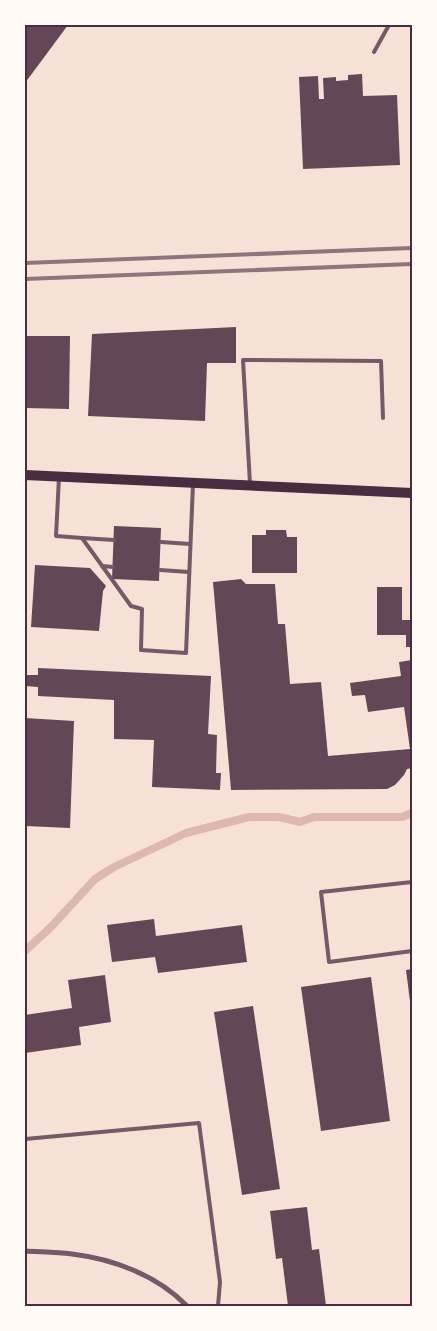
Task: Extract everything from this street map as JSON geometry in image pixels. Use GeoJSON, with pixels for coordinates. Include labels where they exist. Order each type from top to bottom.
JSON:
{"type":"FeatureCollection","features":[{"type":"Feature","properties":{"kind":"main road"},"geometry":{"type":"LineString","coordinates":[[25,475],[412,494]]}},
{"type":"Feature","properties":{"kind":"street"},"geometry":{"type":"LineString","coordinates":[[25,1251],[71,1254],[102,1259],[131,1269],[156,1282],[180,1299],[186,1306]]}},
{"type":"Feature","properties":{"kind":"lane"},"geometry":{"type":"LineString","coordinates":[[374,52],[389,25]]}},
{"type":"Feature","properties":{"kind":"lane"},"geometry":{"type":"LineString","coordinates":[[25,146],[25,152]]}},
{"type":"Feature","properties":{"kind":"lane"},"geometry":{"type":"LineString","coordinates":[[250,486],[243,360],[381,361],[383,418]]}},
{"type":"Feature","properties":{"kind":"lane"},"geometry":{"type":"LineString","coordinates":[[59,477],[56,536],[114,540]]}},
{"type":"Feature","properties":{"kind":"lane"},"geometry":{"type":"LineString","coordinates":[[82,538],[131,606],[142,609],[141,650],[186,653],[192,483]]}},
{"type":"Feature","properties":{"kind":"lane"},"geometry":{"type":"LineString","coordinates":[[161,542],[190,544]]}},
{"type":"Feature","properties":{"kind":"lane"},"geometry":{"type":"LineString","coordinates":[[102,566],[113,567]]}},
{"type":"Feature","properties":{"kind":"lane"},"geometry":{"type":"LineString","coordinates":[[160,570],[189,572]]}},
{"type":"Feature","properties":{"kind":"lane"},"geometry":{"type":"LineString","coordinates":[[412,882],[321,892],[329,962],[412,951]]}},
{"type":"Feature","properties":{"kind":"lane"},"geometry":{"type":"LineString","coordinates":[[25,1139],[199,1123],[220,1282],[218,1306]]}},
{"type":"Feature","properties":{"kind":"building"},"geometry":{"type":"Polygon","coordinates":[[[25,25],[68,25],[25,83],[25,25]]]}},
{"type":"Feature","properties":{"kind":"building"},"geometry":{"type":"Polygon","coordinates":[[[362,74],[363,96],[397,95],[400,165],[303,169],[299,77],[318,76],[319,99],[324,99],[323,78],[336,77],[336,81],[348,80],[348,75],[362,74]]]}},
{"type":"Feature","properties":{"kind":"building"},"geometry":{"type":"Polygon","coordinates":[[[236,327],[236,363],[207,363],[205,421],[88,416],[92,334],[236,327]]]}},
{"type":"Feature","properties":{"kind":"building"},"geometry":{"type":"Polygon","coordinates":[[[25,336],[70,336],[69,409],[25,408],[25,336]]]}},
{"type":"Feature","properties":{"kind":"building"},"geometry":{"type":"Polygon","coordinates":[[[114,526],[161,528],[159,581],[112,579],[114,526]]]}},
{"type":"Feature","properties":{"kind":"building"},"geometry":{"type":"Polygon","coordinates":[[[266,530],[286,530],[287,537],[297,537],[297,573],[252,573],[252,535],[266,535],[266,530]]]}},
{"type":"Feature","properties":{"kind":"building"},"geometry":{"type":"Polygon","coordinates":[[[35,565],[90,568],[106,586],[103,591],[99,631],[31,627],[35,565]]]}},
{"type":"Feature","properties":{"kind":"building"},"geometry":{"type":"Polygon","coordinates":[[[241,579],[246,584],[275,584],[278,624],[285,624],[290,684],[321,682],[328,756],[410,749],[404,707],[368,712],[365,695],[352,696],[350,683],[401,676],[399,662],[412,660],[412,768],[407,769],[395,785],[387,789],[231,790],[213,582],[241,579]]]}},
{"type":"Feature","properties":{"kind":"building"},"geometry":{"type":"Polygon","coordinates":[[[377,587],[402,587],[402,620],[412,620],[412,647],[406,647],[406,635],[377,635],[377,587]]]}},
{"type":"Feature","properties":{"kind":"building"},"geometry":{"type":"Polygon","coordinates":[[[38,668],[211,676],[208,734],[217,735],[216,773],[221,773],[220,790],[152,787],[154,740],[114,739],[114,700],[38,696],[38,687],[25,686],[25,675],[38,675],[38,668]]]}},
{"type":"Feature","properties":{"kind":"building"},"geometry":{"type":"Polygon","coordinates":[[[25,718],[74,721],[70,828],[25,826],[25,718]]]}},
{"type":"Feature","properties":{"kind":"building"},"geometry":{"type":"Polygon","coordinates":[[[154,919],[156,936],[242,925],[247,962],[158,973],[155,957],[112,962],[107,925],[154,919]]]}},
{"type":"Feature","properties":{"kind":"building"},"geometry":{"type":"Polygon","coordinates":[[[412,969],[412,1008],[411,1009],[406,970],[412,969]]]}},
{"type":"Feature","properties":{"kind":"building"},"geometry":{"type":"Polygon","coordinates":[[[105,975],[111,1022],[79,1027],[81,1045],[25,1053],[25,1015],[72,1008],[68,980],[105,975]]]}},
{"type":"Feature","properties":{"kind":"building"},"geometry":{"type":"Polygon","coordinates":[[[371,977],[390,1121],[321,1131],[301,987],[371,977]]]}},
{"type":"Feature","properties":{"kind":"building"},"geometry":{"type":"Polygon","coordinates":[[[253,1006],[280,1189],[242,1195],[214,1012],[253,1006]]]}},
{"type":"Feature","properties":{"kind":"building"},"geometry":{"type":"Polygon","coordinates":[[[307,1207],[312,1250],[319,1249],[326,1306],[288,1306],[282,1258],[276,1259],[270,1211],[307,1207]]]}},
{"type":"Feature","properties":{"kind":"waterway"},"geometry":{"type":"LineString","coordinates":[[25,951],[51,927],[95,879],[114,867],[186,833],[249,817],[279,817],[300,822],[314,817],[402,817],[412,813]]}},
{"type":"Feature","properties":{"kind":"railway"},"geometry":{"type":"LineString","coordinates":[[25,263],[412,248]]}},
{"type":"Feature","properties":{"kind":"railway"},"geometry":{"type":"LineString","coordinates":[[25,279],[412,264]]}}]}
